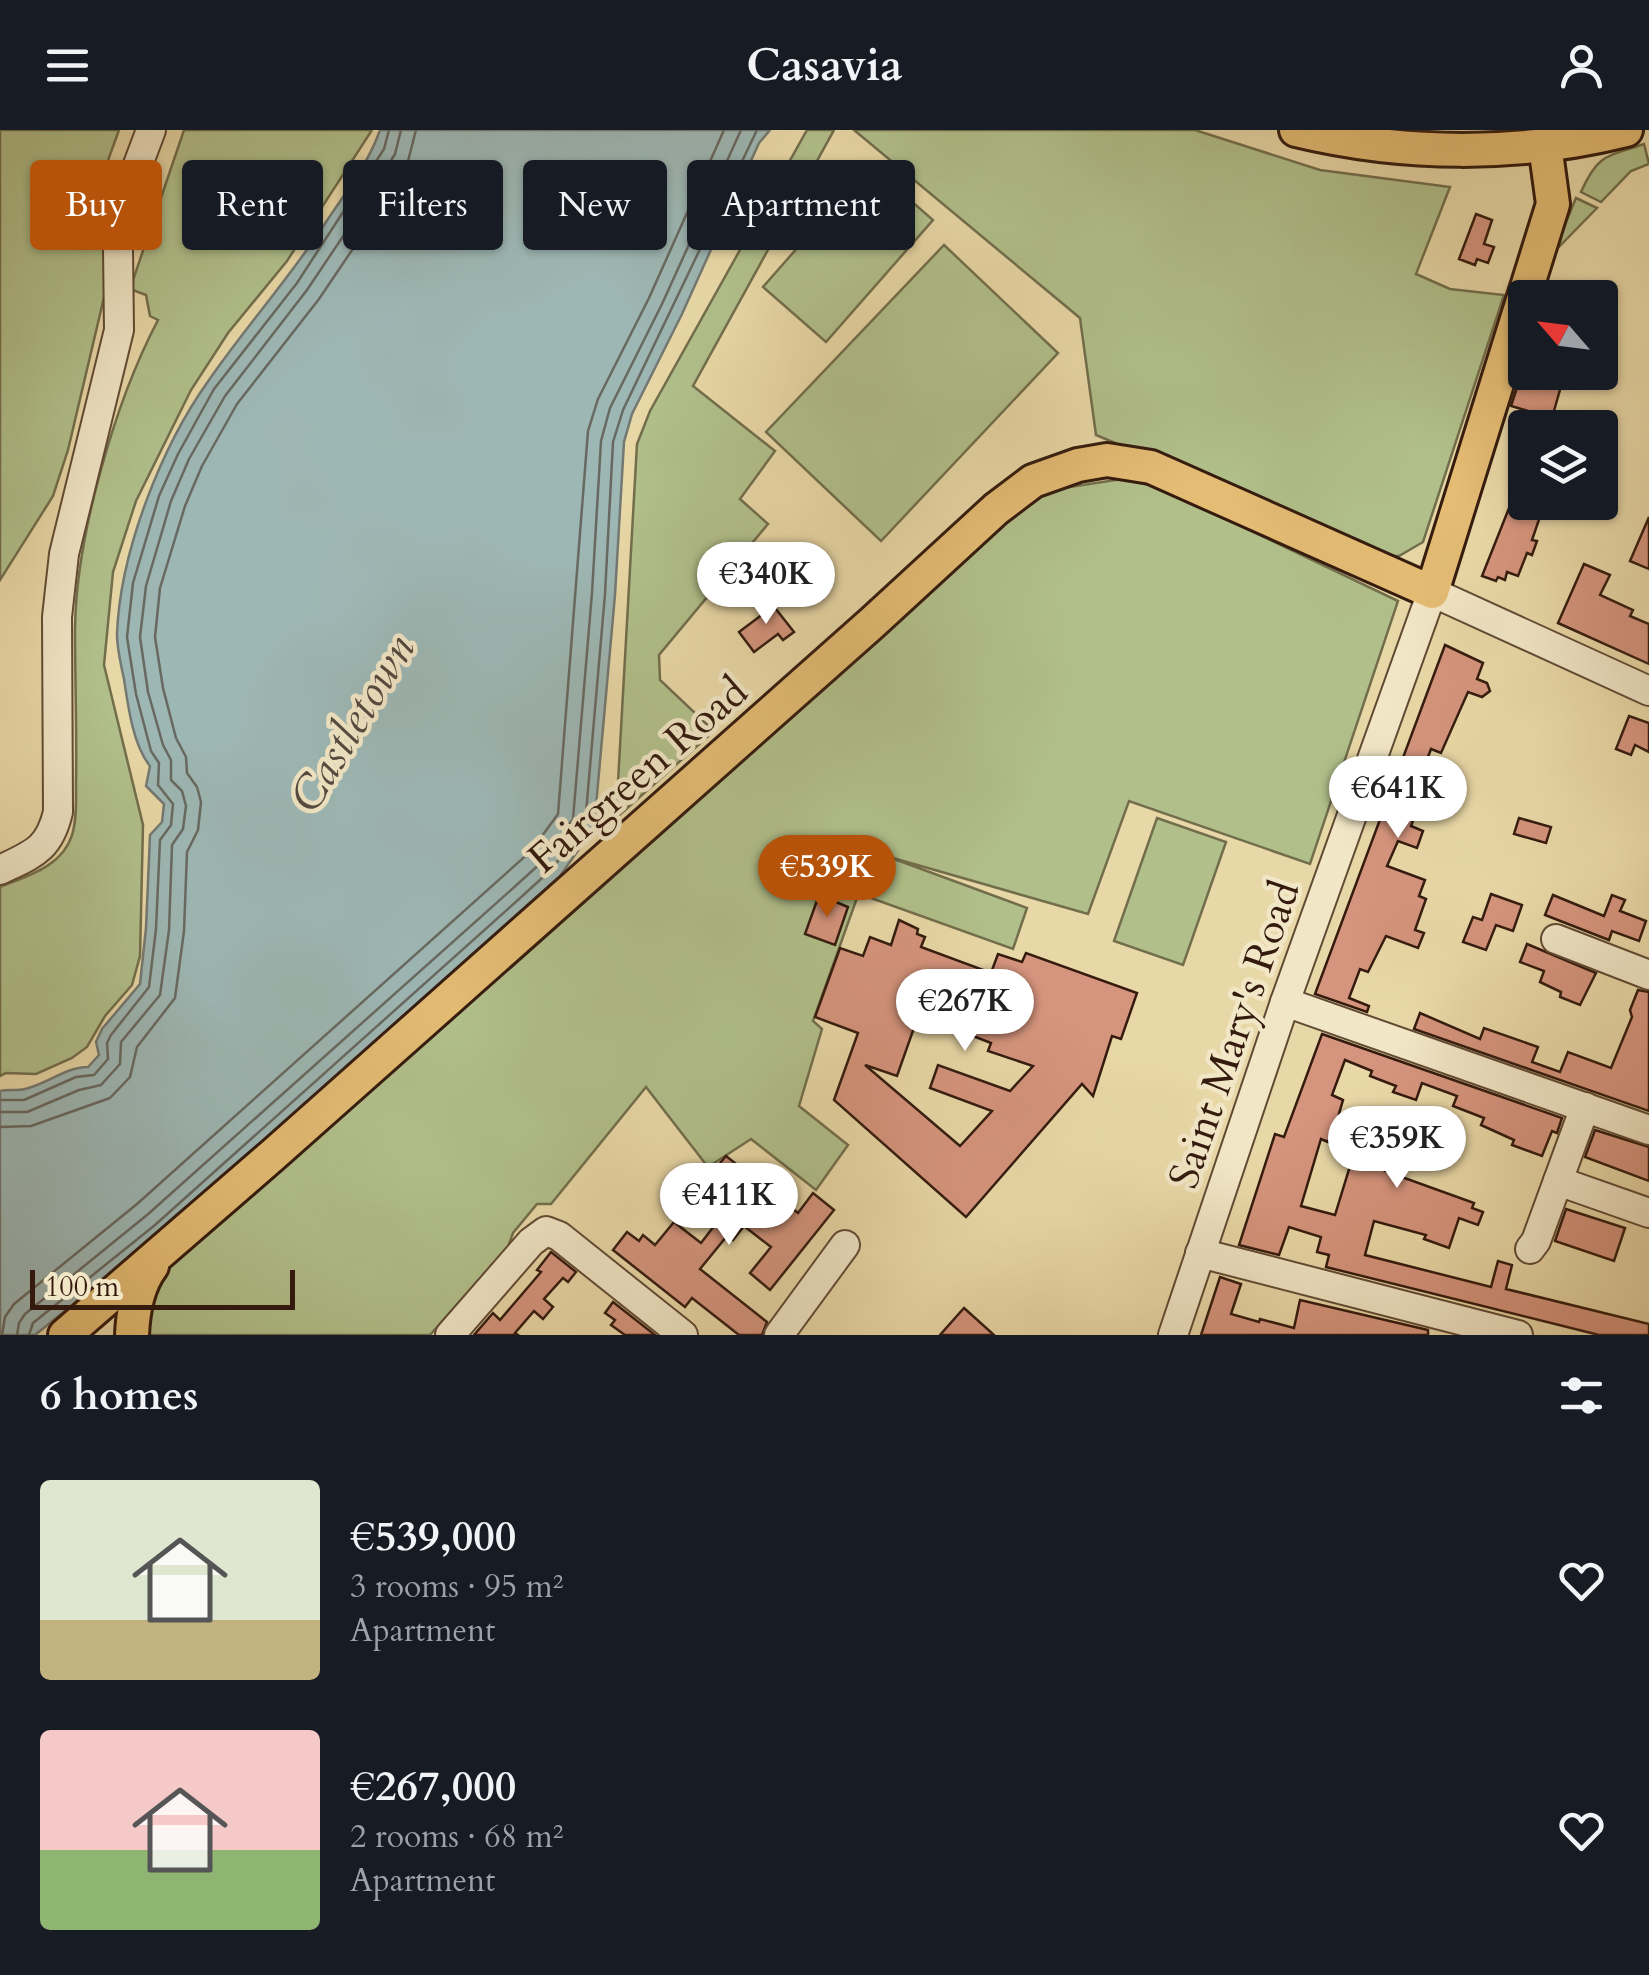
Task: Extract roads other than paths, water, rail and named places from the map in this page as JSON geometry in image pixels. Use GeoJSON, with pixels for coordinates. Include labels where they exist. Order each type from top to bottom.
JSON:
{"type":"FeatureCollection","features":[{"type":"Feature","properties":{"kind":"main road"},"geometry":{"type":"LineString","coordinates":[[1296,130],[1380,145],[1453,150],[1555,143],[1626,130]]}},
{"type":"Feature","properties":{"kind":"main road"},"geometry":{"type":"LineString","coordinates":[[1432,592],[1550,217],[1555,143]]}},
{"type":"Feature","properties":{"kind":"main road","name":"Fairgreen Road"},"geometry":{"type":"LineString","coordinates":[[65,1335],[872,624],[996,509],[1033,481],[1078,464],[1107,460],[1150,467],[1432,592]]}},
{"type":"Feature","properties":{"kind":"main road"},"geometry":{"type":"LineString","coordinates":[[132,1335],[133,1312],[144,1276],[166,1246]]}},
{"type":"Feature","properties":{"kind":"street"},"geometry":{"type":"LineString","coordinates":[[0,870],[45,845],[58,812],[57,617],[64,554],[118,330],[118,249],[127,194],[152,130]]}},
{"type":"Feature","properties":{"kind":"street"},"geometry":{"type":"LineString","coordinates":[[1432,592],[1649,691]]}},
{"type":"Feature","properties":{"kind":"street","name":"Saint Mary's Road"},"geometry":{"type":"LineString","coordinates":[[1173,1335],[1285,1002],[1432,592]]}},
{"type":"Feature","properties":{"kind":"street"},"geometry":{"type":"LineString","coordinates":[[1556,940],[1649,975]]}},
{"type":"Feature","properties":{"kind":"street"},"geometry":{"type":"LineString","coordinates":[[1285,1002],[1585,1107],[1647,1124]]}},
{"type":"Feature","properties":{"kind":"street"},"geometry":{"type":"LineString","coordinates":[[1530,1249],[1585,1107]]}},
{"type":"Feature","properties":{"kind":"street"},"geometry":{"type":"LineString","coordinates":[[1558,1180],[1649,1213]]}},
{"type":"Feature","properties":{"kind":"street"},"geometry":{"type":"LineString","coordinates":[[450,1335],[531,1242],[546,1232],[559,1236],[683,1335]]}},
{"type":"Feature","properties":{"kind":"street"},"geometry":{"type":"LineString","coordinates":[[779,1335],[846,1245]]}},
{"type":"Feature","properties":{"kind":"street"},"geometry":{"type":"LineString","coordinates":[[1200,1253],[1518,1335]]}},
{"type":"Feature","properties":{"kind":"water","name":"Castletown"},"geometry":{"type":"Polygon","coordinates":[[[380,130],[770,130],[751,160],[687,160],[687,250],[711,250],[632,414],[624,442],[594,828],[560,876],[161,1233],[35,1335],[0,1335],[0,1091],[25,1089],[88,1067],[99,1055],[96,1042],[102,1029],[140,984],[150,835],[162,822],[164,804],[146,786],[150,766],[132,725],[117,634],[126,569],[160,468],[191,407],[223,361],[307,250],[323,250],[323,226],[343,196],[343,250],[503,250],[503,160],[366,160],[380,130]]]}}]}
